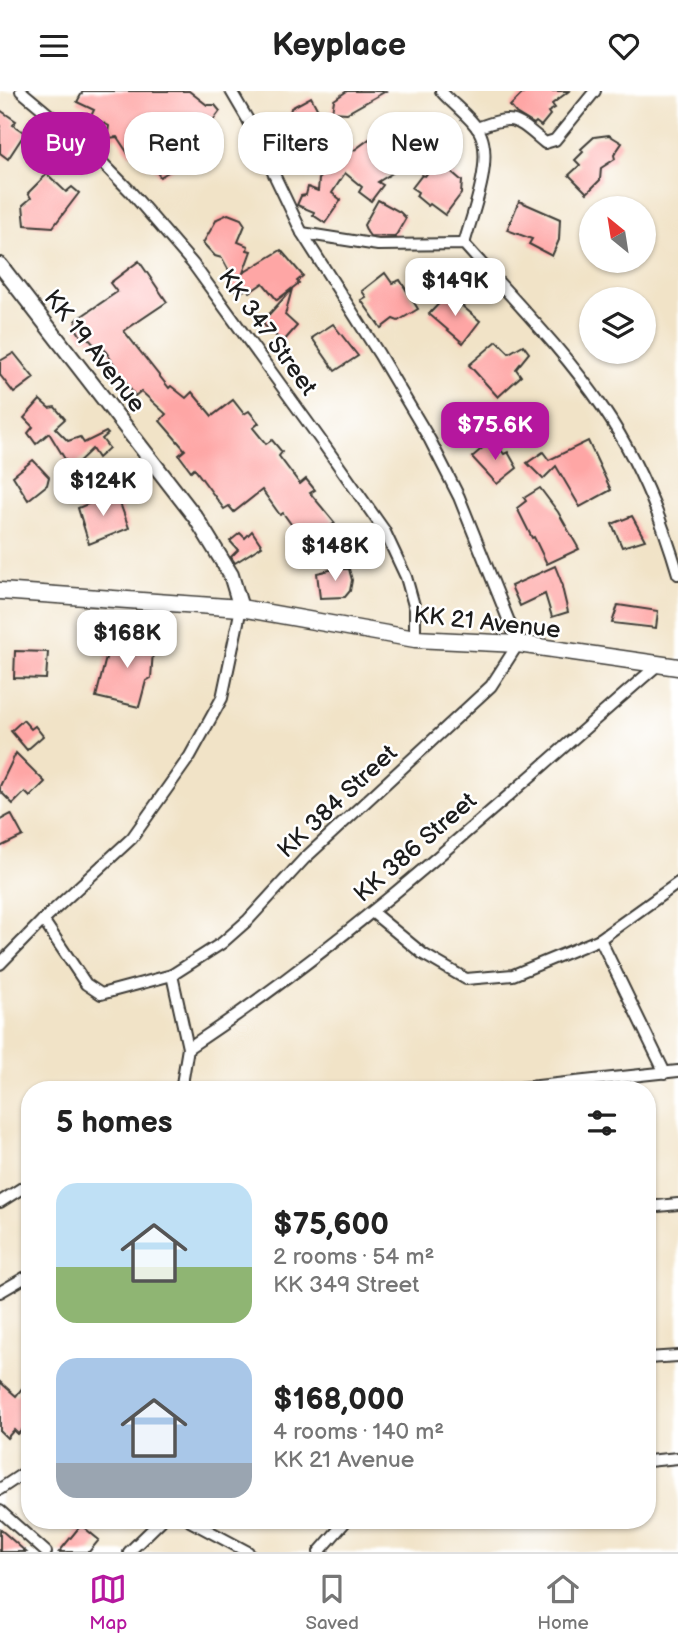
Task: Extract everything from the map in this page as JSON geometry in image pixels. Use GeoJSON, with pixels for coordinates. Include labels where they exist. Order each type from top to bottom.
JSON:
{"type":"FeatureCollection","features":[{"type":"Feature","properties":{"kind":"main road","name":"KK 21 Avenue"},"geometry":{"type":"LineString","coordinates":[[0,591],[242,608],[415,639],[518,644],[678,667]]}},
{"type":"Feature","properties":{"kind":"street","name":"KK 347 Street"},"geometry":{"type":"LineString","coordinates":[[21,91],[83,142],[193,264],[322,442],[384,530],[406,577],[415,608],[415,639]]}},
{"type":"Feature","properties":{"kind":"street"},"geometry":{"type":"LineString","coordinates":[[231,91],[248,120],[302,233],[430,440],[459,496],[518,644]]}},
{"type":"Feature","properties":{"kind":"street"},"geometry":{"type":"LineString","coordinates":[[441,91],[477,128],[483,141],[484,166],[464,244]]}},
{"type":"Feature","properties":{"kind":"street"},"geometry":{"type":"LineString","coordinates":[[477,128],[502,119],[519,121],[545,143],[555,140],[595,91]]}},
{"type":"Feature","properties":{"kind":"street"},"geometry":{"type":"LineString","coordinates":[[302,233],[378,244],[464,244],[562,354],[603,408],[637,465],[678,574]]}},
{"type":"Feature","properties":{"kind":"street","name":"KK 19 Avenue"},"geometry":{"type":"LineString","coordinates":[[0,265],[196,518],[231,575],[242,608]]}},
{"type":"Feature","properties":{"kind":"street"},"geometry":{"type":"LineString","coordinates":[[0,591],[0,604]]}},
{"type":"Feature","properties":{"kind":"street"},"geometry":{"type":"LineString","coordinates":[[0,964],[43,920],[132,838],[190,756],[222,698],[242,608]]}},
{"type":"Feature","properties":{"kind":"street","name":"KK 384 Street"},"geometry":{"type":"LineString","coordinates":[[43,920],[86,984],[101,994],[172,975],[222,943],[248,920],[304,859],[491,686],[518,644]]}},
{"type":"Feature","properties":{"kind":"street","name":"KK 386 Street"},"geometry":{"type":"LineString","coordinates":[[188,1048],[250,1007],[372,912],[659,664]]}},
{"type":"Feature","properties":{"kind":"street"},"geometry":{"type":"LineString","coordinates":[[372,912],[423,954],[466,979],[513,975],[600,939],[678,883]]}},
{"type":"Feature","properties":{"kind":"street"},"geometry":{"type":"LineString","coordinates":[[600,939],[666,1073]]}},
{"type":"Feature","properties":{"kind":"street"},"geometry":{"type":"LineString","coordinates":[[172,975],[188,1048],[182,1081]]}},
{"type":"Feature","properties":{"kind":"street"},"geometry":{"type":"LineString","coordinates":[[588,1081],[678,1071]]}},
{"type":"Feature","properties":{"kind":"street"},"geometry":{"type":"LineString","coordinates":[[0,1202],[21,1189]]}},
{"type":"Feature","properties":{"kind":"street"},"geometry":{"type":"LineString","coordinates":[[656,1206],[678,1204]]}},
{"type":"Feature","properties":{"kind":"street"},"geometry":{"type":"LineString","coordinates":[[0,1292],[21,1280]]}},
{"type":"Feature","properties":{"kind":"street"},"geometry":{"type":"LineString","coordinates":[[656,1357],[678,1356]]}},
{"type":"Feature","properties":{"kind":"street"},"geometry":{"type":"LineString","coordinates":[[656,1460],[678,1458]]}},
{"type":"Feature","properties":{"kind":"street"},"geometry":{"type":"LineString","coordinates":[[0,1489],[21,1475]]}},
{"type":"Feature","properties":{"kind":"street"},"geometry":{"type":"LineString","coordinates":[[0,1511],[46,1552]]}},
{"type":"Feature","properties":{"kind":"street"},"geometry":{"type":"LineString","coordinates":[[130,1552],[153,1529]]}},
{"type":"Feature","properties":{"kind":"street"},"geometry":{"type":"LineString","coordinates":[[205,1529],[248,1552]]}},
{"type":"Feature","properties":{"kind":"street"},"geometry":{"type":"LineString","coordinates":[[320,1552],[339,1529]]}},
{"type":"Feature","properties":{"kind":"building"},"geometry":{"type":"Polygon","coordinates":[[[83,91],[189,91],[207,105],[215,105],[220,111],[124,112],[124,148],[117,137],[110,138],[110,112],[93,112],[94,110],[77,102],[83,91]]]}},
{"type":"Feature","properties":{"kind":"building"},"geometry":{"type":"Polygon","coordinates":[[[347,91],[386,91],[349,112],[332,112],[334,100],[347,91]]]}},
{"type":"Feature","properties":{"kind":"building"},"geometry":{"type":"Polygon","coordinates":[[[525,91],[569,91],[552,104],[555,108],[548,112],[550,115],[541,126],[516,113],[510,106],[525,91]]]}},
{"type":"Feature","properties":{"kind":"building"},"geometry":{"type":"Polygon","coordinates":[[[311,97],[319,112],[290,112],[291,108],[311,97]]]}},
{"type":"Feature","properties":{"kind":"building"},"geometry":{"type":"Polygon","coordinates":[[[0,110],[16,121],[13,125],[21,130],[21,139],[8,159],[0,153],[0,110]]]}},
{"type":"Feature","properties":{"kind":"building"},"geometry":{"type":"Polygon","coordinates":[[[609,135],[622,143],[614,155],[615,159],[601,168],[600,180],[587,193],[569,175],[580,165],[575,160],[583,152],[581,149],[594,137],[609,135]]]}},
{"type":"Feature","properties":{"kind":"building"},"geometry":{"type":"Polygon","coordinates":[[[367,141],[367,175],[389,175],[378,182],[383,185],[371,201],[359,192],[362,187],[347,175],[353,175],[353,151],[367,141]]]}},
{"type":"Feature","properties":{"kind":"building"},"geometry":{"type":"Polygon","coordinates":[[[48,175],[66,192],[72,187],[79,193],[53,227],[25,225],[23,205],[31,198],[28,193],[48,175]]]}},
{"type":"Feature","properties":{"kind":"building"},"geometry":{"type":"Polygon","coordinates":[[[323,175],[344,175],[332,193],[341,200],[325,223],[313,215],[314,212],[297,205],[301,196],[306,195],[308,187],[318,191],[319,179],[323,175]]]}},
{"type":"Feature","properties":{"kind":"building"},"geometry":{"type":"Polygon","coordinates":[[[422,175],[455,175],[462,181],[461,194],[445,215],[416,196],[418,192],[412,188],[422,175]]]}},
{"type":"Feature","properties":{"kind":"building"},"geometry":{"type":"Polygon","coordinates":[[[378,200],[406,218],[395,237],[370,236],[367,232],[364,225],[378,200]]]}},
{"type":"Feature","properties":{"kind":"building"},"geometry":{"type":"Polygon","coordinates":[[[519,201],[560,219],[559,240],[552,256],[529,244],[532,239],[507,230],[519,201]]]}},
{"type":"Feature","properties":{"kind":"building"},"geometry":{"type":"Polygon","coordinates":[[[228,214],[241,219],[245,225],[238,242],[248,246],[247,250],[251,251],[243,273],[281,250],[303,276],[297,281],[299,283],[277,300],[263,283],[250,292],[248,288],[238,294],[229,280],[233,278],[222,258],[215,256],[203,243],[217,219],[228,214]]]}},
{"type":"Feature","properties":{"kind":"building"},"geometry":{"type":"Polygon","coordinates":[[[139,261],[167,302],[124,331],[169,388],[171,386],[186,398],[192,392],[212,416],[233,400],[244,414],[249,411],[259,423],[253,428],[266,444],[272,440],[282,452],[279,456],[300,484],[306,479],[315,490],[310,493],[335,523],[331,526],[338,534],[321,548],[319,546],[314,550],[311,545],[306,549],[283,513],[280,515],[262,490],[234,512],[229,506],[224,509],[194,468],[191,471],[179,455],[185,450],[160,421],[166,414],[141,391],[135,396],[102,346],[98,349],[87,337],[83,340],[77,330],[76,320],[117,292],[110,283],[139,261]]]}},
{"type":"Feature","properties":{"kind":"building"},"geometry":{"type":"Polygon","coordinates":[[[385,273],[392,283],[400,280],[418,309],[398,321],[393,319],[381,328],[361,300],[366,297],[362,291],[385,273]]]}},
{"type":"Feature","properties":{"kind":"building"},"geometry":{"type":"Polygon","coordinates":[[[292,289],[285,315],[297,326],[283,342],[264,325],[264,320],[292,289]]]}},
{"type":"Feature","properties":{"kind":"building"},"geometry":{"type":"Polygon","coordinates":[[[448,294],[480,321],[463,343],[429,314],[448,294]]]}},
{"type":"Feature","properties":{"kind":"building"},"geometry":{"type":"Polygon","coordinates":[[[333,324],[358,356],[335,371],[312,338],[333,324]]]}},
{"type":"Feature","properties":{"kind":"building"},"geometry":{"type":"Polygon","coordinates":[[[497,341],[509,353],[523,345],[529,353],[516,369],[521,376],[498,397],[469,365],[497,341]]]}},
{"type":"Feature","properties":{"kind":"building"},"geometry":{"type":"Polygon","coordinates":[[[14,353],[34,378],[14,393],[0,375],[0,361],[14,353]]]}},
{"type":"Feature","properties":{"kind":"building"},"geometry":{"type":"Polygon","coordinates":[[[40,400],[49,408],[55,407],[65,419],[55,428],[68,441],[80,437],[84,443],[106,432],[108,434],[102,439],[109,448],[98,458],[92,449],[71,469],[49,433],[36,444],[28,433],[33,427],[24,418],[40,400]]]}},
{"type":"Feature","properties":{"kind":"building"},"geometry":{"type":"Polygon","coordinates":[[[493,439],[504,454],[508,452],[517,468],[497,484],[472,457],[493,439]]]}},
{"type":"Feature","properties":{"kind":"building"},"geometry":{"type":"Polygon","coordinates":[[[588,441],[611,490],[580,507],[556,466],[543,479],[527,463],[543,452],[549,460],[588,441]]]}},
{"type":"Feature","properties":{"kind":"building"},"geometry":{"type":"Polygon","coordinates":[[[33,460],[49,477],[47,485],[28,500],[13,476],[33,460]]]}},
{"type":"Feature","properties":{"kind":"building"},"geometry":{"type":"Polygon","coordinates":[[[540,488],[558,512],[579,549],[547,564],[517,508],[526,501],[524,498],[540,488]]]}},
{"type":"Feature","properties":{"kind":"building"},"geometry":{"type":"Polygon","coordinates":[[[116,492],[129,528],[89,544],[78,508],[116,492]]]}},
{"type":"Feature","properties":{"kind":"building"},"geometry":{"type":"Polygon","coordinates":[[[632,516],[645,540],[622,547],[612,524],[632,516]]]}},
{"type":"Feature","properties":{"kind":"building"},"geometry":{"type":"Polygon","coordinates":[[[252,531],[262,546],[235,563],[231,557],[238,550],[230,541],[240,533],[245,538],[252,531]]]}},
{"type":"Feature","properties":{"kind":"building"},"geometry":{"type":"Polygon","coordinates":[[[555,566],[563,586],[568,612],[552,617],[545,594],[520,606],[511,586],[555,566]]]}},
{"type":"Feature","properties":{"kind":"building"},"geometry":{"type":"Polygon","coordinates":[[[349,569],[352,580],[350,591],[345,597],[320,598],[317,573],[349,569]]]}},
{"type":"Feature","properties":{"kind":"building"},"geometry":{"type":"Polygon","coordinates":[[[618,605],[658,611],[656,628],[612,623],[618,605]]]}},
{"type":"Feature","properties":{"kind":"building"},"geometry":{"type":"Polygon","coordinates":[[[132,632],[142,633],[153,651],[151,678],[146,681],[139,707],[96,697],[109,646],[132,632]]]}},
{"type":"Feature","properties":{"kind":"building"},"geometry":{"type":"Polygon","coordinates":[[[15,651],[48,652],[46,679],[14,678],[15,651]]]}},
{"type":"Feature","properties":{"kind":"building"},"geometry":{"type":"Polygon","coordinates":[[[23,720],[31,729],[35,726],[43,736],[27,750],[11,731],[23,720]]]}},
{"type":"Feature","properties":{"kind":"building"},"geometry":{"type":"Polygon","coordinates":[[[16,753],[45,782],[30,797],[25,792],[13,804],[0,791],[0,786],[16,753]]]}},
{"type":"Feature","properties":{"kind":"building"},"geometry":{"type":"Polygon","coordinates":[[[11,814],[23,836],[0,847],[0,820],[11,814]]]}},
{"type":"Feature","properties":{"kind":"building"},"geometry":{"type":"Polygon","coordinates":[[[0,1382],[16,1396],[21,1390],[21,1431],[18,1434],[14,1430],[7,1438],[0,1431],[0,1382]]]}},
{"type":"Feature","properties":{"kind":"building"},"geometry":{"type":"Polygon","coordinates":[[[0,1529],[26,1552],[0,1552],[0,1529]]]}},
{"type":"Feature","properties":{"kind":"building"},"geometry":{"type":"Polygon","coordinates":[[[78,1529],[86,1529],[99,1540],[89,1552],[59,1552],[78,1529]]]}}]}
